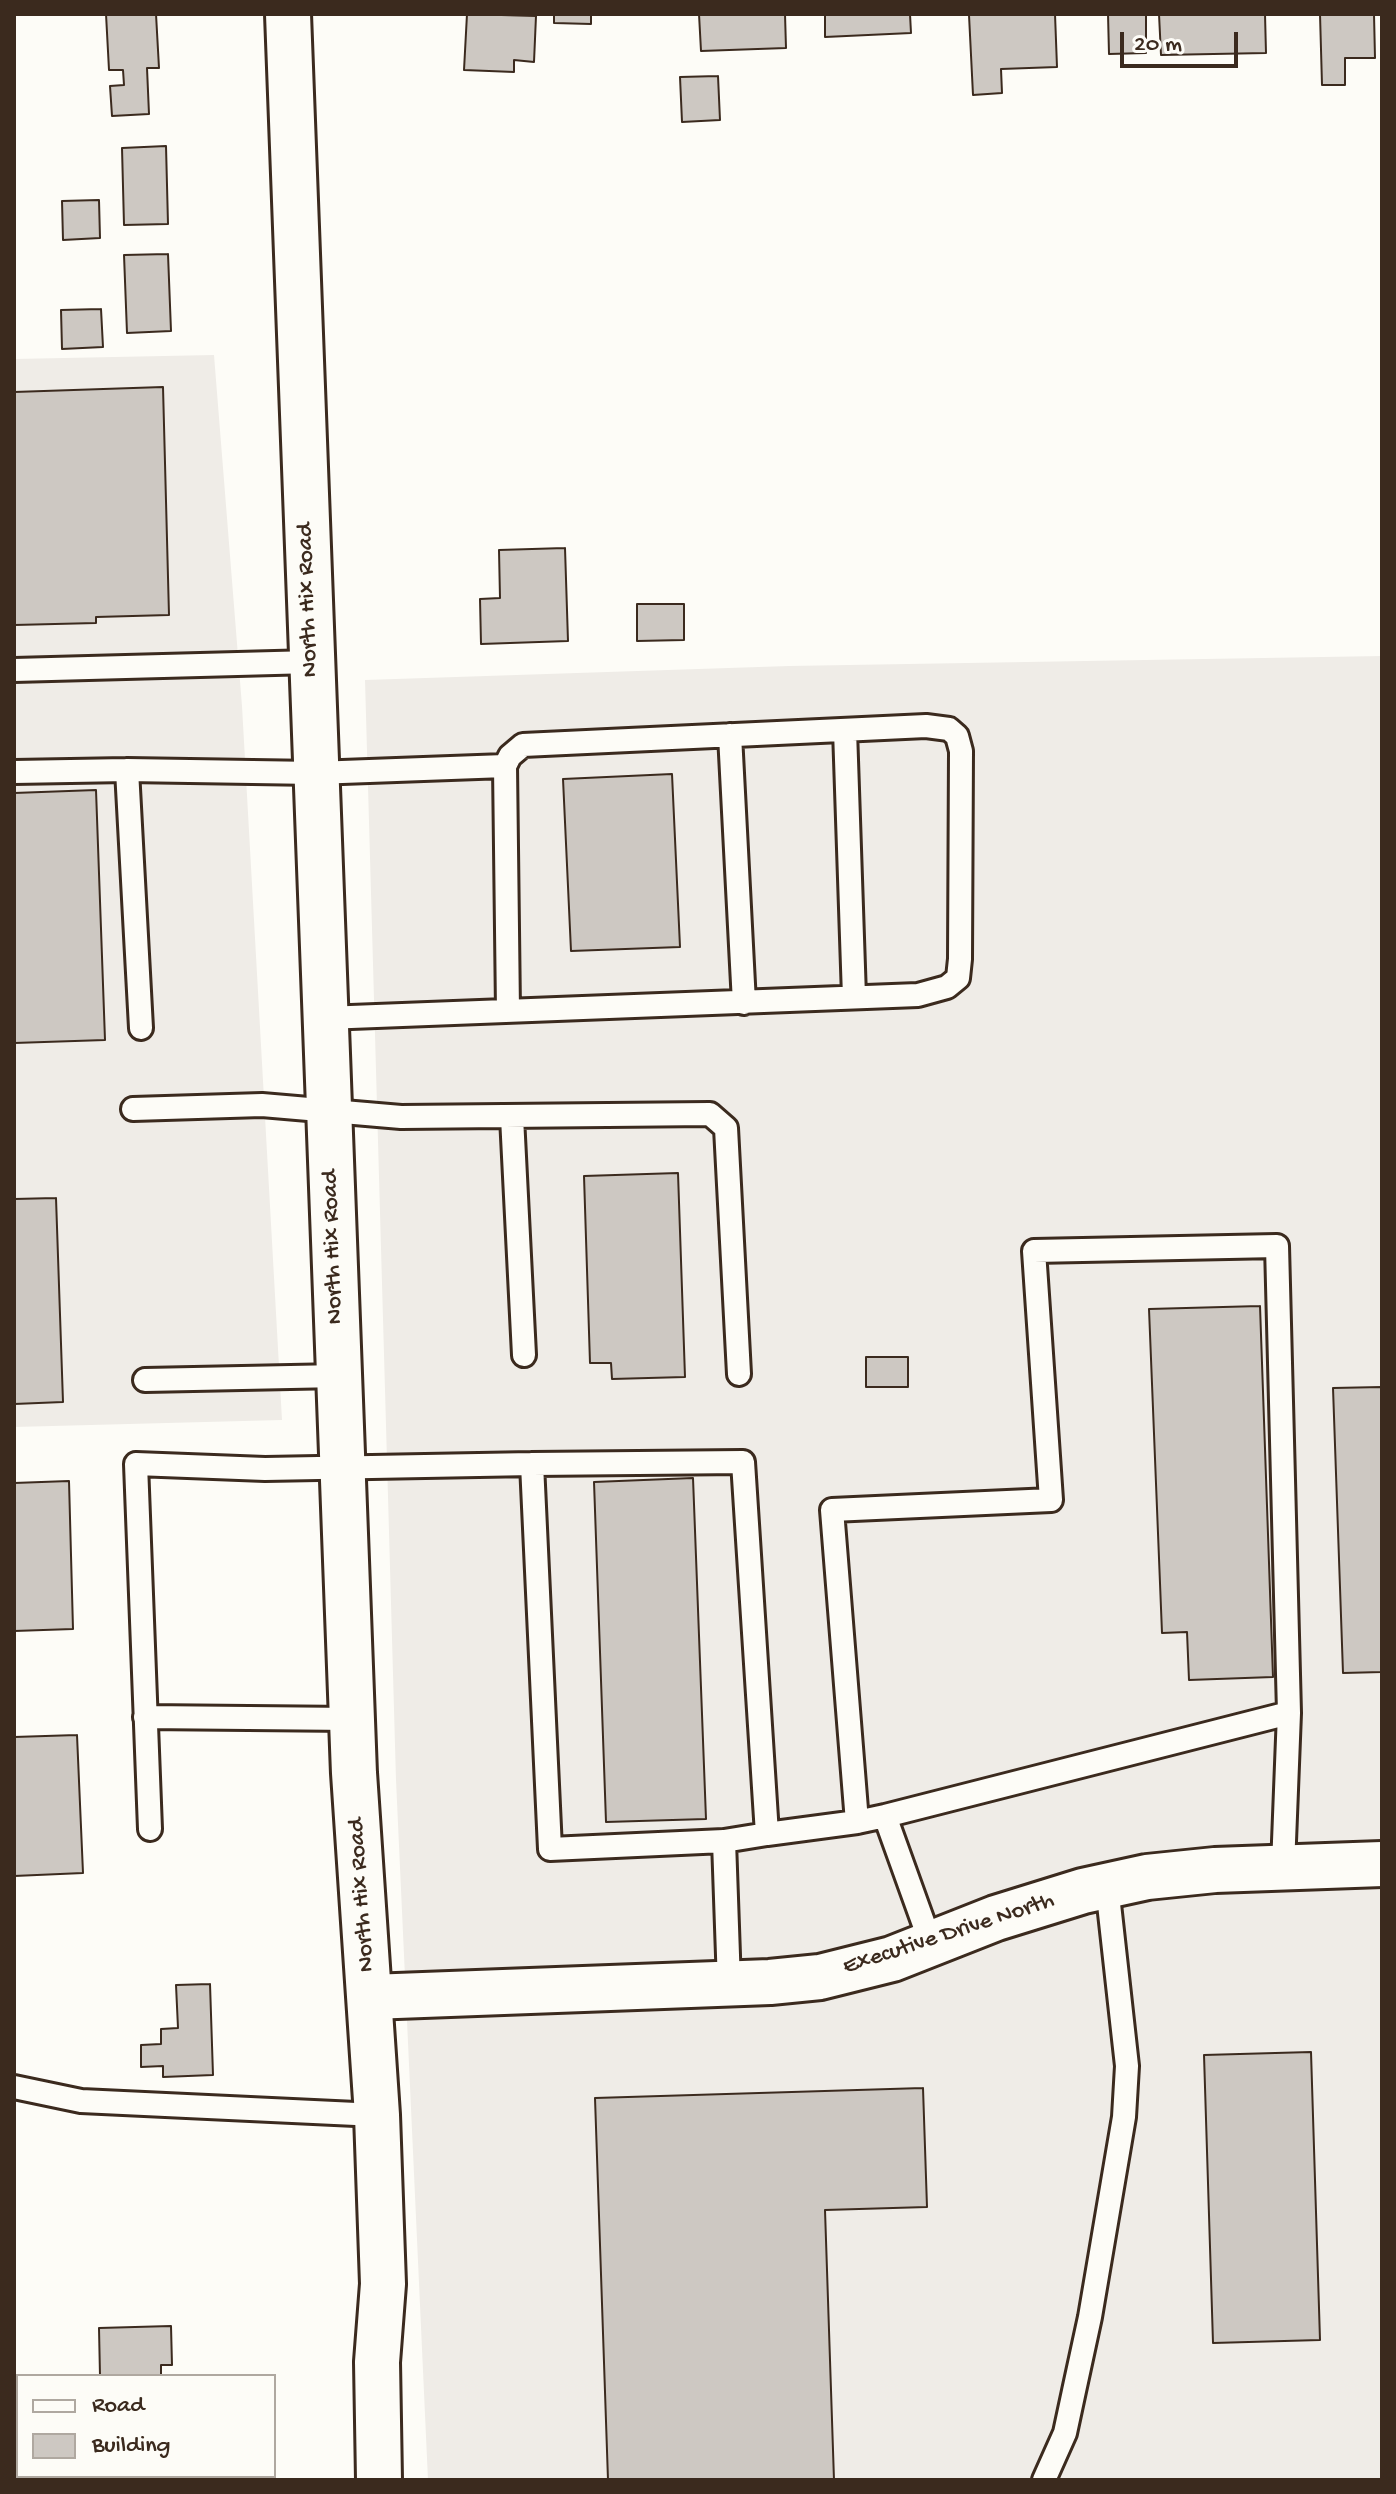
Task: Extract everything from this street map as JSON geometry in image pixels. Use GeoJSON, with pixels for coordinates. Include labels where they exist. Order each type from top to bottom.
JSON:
{"type":"FeatureCollection","features":[{"type":"Feature","properties":{"kind":"street","name":"North Hix Road"},"geometry":{"type":"LineString","coordinates":[[288,14],[352,1719],[377,2115],[383,2284],[377,2362],[379,2480]]}},
{"type":"Feature","properties":{"kind":"street","name":"Executive Drive North"},"geometry":{"type":"LineString","coordinates":[[370,1997],[729,1984],[820,1977],[892,1959],[996,1918],[1107,1886],[1161,1875],[1382,1864]]}},
{"type":"Feature","properties":{"kind":"lane"},"geometry":{"type":"LineString","coordinates":[[14,670],[312,662]]}},
{"type":"Feature","properties":{"kind":"lane"},"geometry":{"type":"LineString","coordinates":[[325,1018],[744,1003],[928,993],[947,987],[958,978],[960,959],[961,751],[953,732],[938,726],[535,743],[516,749],[505,766],[508,1011]]}},
{"type":"Feature","properties":{"kind":"lane"},"geometry":{"type":"LineString","coordinates":[[845,730],[854,997]]}},
{"type":"Feature","properties":{"kind":"lane"},"geometry":{"type":"LineString","coordinates":[[730,735],[744,1003]]}},
{"type":"Feature","properties":{"kind":"lane"},"geometry":{"type":"LineString","coordinates":[[14,772],[315,773],[505,766]]}},
{"type":"Feature","properties":{"kind":"lane"},"geometry":{"type":"LineString","coordinates":[[127,770],[141,1028]]}},
{"type":"Feature","properties":{"kind":"lane"},"geometry":{"type":"LineString","coordinates":[[133,1109],[262,1105],[401,1117],[710,1114],[726,1128],[739,1374]]}},
{"type":"Feature","properties":{"kind":"lane"},"geometry":{"type":"LineString","coordinates":[[512,1117],[524,1355]]}},
{"type":"Feature","properties":{"kind":"lane"},"geometry":{"type":"LineString","coordinates":[[857,1822],[832,1510],[1051,1500],[1034,1251],[1277,1246],[1289,1713],[1283,1867]]}},
{"type":"Feature","properties":{"kind":"lane"},"geometry":{"type":"LineString","coordinates":[[145,1380],[339,1376]]}},
{"type":"Feature","properties":{"kind":"lane"},"geometry":{"type":"LineString","coordinates":[[150,1829],[136,1464],[265,1469],[743,1462],[767,1834]]}},
{"type":"Feature","properties":{"kind":"lane"},"geometry":{"type":"LineString","coordinates":[[532,1464],[550,1849],[724,1841],[857,1822],[1289,1713]]}},
{"type":"Feature","properties":{"kind":"lane"},"geometry":{"type":"LineString","coordinates":[[145,1717],[352,1719]]}},
{"type":"Feature","properties":{"kind":"lane"},"geometry":{"type":"LineString","coordinates":[[885,1816],[931,1944]]}},
{"type":"Feature","properties":{"kind":"lane"},"geometry":{"type":"LineString","coordinates":[[724,1841],[729,1984]]}},
{"type":"Feature","properties":{"kind":"lane"},"geometry":{"type":"LineString","coordinates":[[1044,2480],[1065,2433],[1090,2317],[1124,2117],[1127,2066],[1107,1886]]}},
{"type":"Feature","properties":{"kind":"lane"},"geometry":{"type":"LineString","coordinates":[[14,2087],[81,2101],[377,2115]]}},
{"type":"Feature","properties":{"kind":"shaded area"},"geometry":{"type":"Polygon","coordinates":[[[214,355],[242,706],[282,1420],[14,1427],[14,359],[214,355]]]}},
{"type":"Feature","properties":{"kind":"shaded area"},"geometry":{"type":"Polygon","coordinates":[[[1382,656],[1382,2480],[428,2480],[396,1780],[365,680],[789,666],[1382,656]]]}},
{"type":"Feature","properties":{"kind":"building"},"geometry":{"type":"Polygon","coordinates":[[[106,14],[156,14],[159,68],[147,68],[149,114],[112,116],[110,86],[124,85],[123,70],[109,70],[106,14]]]}},
{"type":"Feature","properties":{"kind":"building"},"geometry":{"type":"Polygon","coordinates":[[[467,14],[536,16],[534,62],[514,60],[514,72],[464,70],[467,14]]]}},
{"type":"Feature","properties":{"kind":"building"},"geometry":{"type":"Polygon","coordinates":[[[554,14],[591,14],[591,24],[554,23],[554,14]]]}},
{"type":"Feature","properties":{"kind":"building"},"geometry":{"type":"Polygon","coordinates":[[[699,14],[785,14],[786,48],[701,51],[699,14]]]}},
{"type":"Feature","properties":{"kind":"building"},"geometry":{"type":"Polygon","coordinates":[[[825,14],[910,14],[911,33],[825,37],[825,14]]]}},
{"type":"Feature","properties":{"kind":"building"},"geometry":{"type":"Polygon","coordinates":[[[958,14],[1055,14],[1057,67],[1001,69],[1002,93],[973,95],[969,15],[958,14]]]}},
{"type":"Feature","properties":{"kind":"building"},"geometry":{"type":"Polygon","coordinates":[[[1108,14],[1146,14],[1146,53],[1109,54],[1108,14]]]}},
{"type":"Feature","properties":{"kind":"building"},"geometry":{"type":"Polygon","coordinates":[[[1159,14],[1265,14],[1266,53],[1161,55],[1159,14]]]}},
{"type":"Feature","properties":{"kind":"building"},"geometry":{"type":"Polygon","coordinates":[[[1320,14],[1374,14],[1375,58],[1345,58],[1345,85],[1322,85],[1320,14]]]}},
{"type":"Feature","properties":{"kind":"building"},"geometry":{"type":"Polygon","coordinates":[[[718,76],[720,120],[682,122],[680,77],[718,76]]]}},
{"type":"Feature","properties":{"kind":"building"},"geometry":{"type":"Polygon","coordinates":[[[166,146],[168,224],[124,225],[122,148],[166,146]]]}},
{"type":"Feature","properties":{"kind":"building"},"geometry":{"type":"Polygon","coordinates":[[[99,200],[100,238],[63,240],[62,201],[99,200]]]}},
{"type":"Feature","properties":{"kind":"building"},"geometry":{"type":"Polygon","coordinates":[[[168,254],[171,331],[127,333],[124,255],[168,254]]]}},
{"type":"Feature","properties":{"kind":"building"},"geometry":{"type":"Polygon","coordinates":[[[101,309],[103,347],[62,349],[61,310],[101,309]]]}},
{"type":"Feature","properties":{"kind":"building"},"geometry":{"type":"Polygon","coordinates":[[[163,387],[169,615],[96,617],[96,623],[14,625],[14,392],[163,387]]]}},
{"type":"Feature","properties":{"kind":"building"},"geometry":{"type":"Polygon","coordinates":[[[565,548],[568,641],[481,644],[480,599],[500,598],[499,550],[565,548]]]}},
{"type":"Feature","properties":{"kind":"building"},"geometry":{"type":"Polygon","coordinates":[[[637,604],[684,604],[684,640],[637,641],[637,604]]]}},
{"type":"Feature","properties":{"kind":"building"},"geometry":{"type":"Polygon","coordinates":[[[672,774],[680,947],[571,951],[563,779],[672,774]]]}},
{"type":"Feature","properties":{"kind":"building"},"geometry":{"type":"Polygon","coordinates":[[[96,790],[105,1040],[14,1043],[14,793],[96,790]]]}},
{"type":"Feature","properties":{"kind":"building"},"geometry":{"type":"Polygon","coordinates":[[[678,1173],[685,1377],[612,1379],[611,1363],[590,1363],[584,1176],[678,1173]]]}},
{"type":"Feature","properties":{"kind":"building"},"geometry":{"type":"Polygon","coordinates":[[[56,1198],[63,1402],[14,1404],[14,1199],[56,1198]]]}},
{"type":"Feature","properties":{"kind":"building"},"geometry":{"type":"Polygon","coordinates":[[[1260,1306],[1273,1677],[1189,1680],[1187,1632],[1162,1633],[1149,1309],[1260,1306]]]}},
{"type":"Feature","properties":{"kind":"building"},"geometry":{"type":"Polygon","coordinates":[[[866,1357],[908,1357],[908,1387],[866,1387],[866,1357]]]}},
{"type":"Feature","properties":{"kind":"building"},"geometry":{"type":"Polygon","coordinates":[[[1382,1387],[1382,1672],[1343,1673],[1333,1388],[1382,1387]]]}},
{"type":"Feature","properties":{"kind":"building"},"geometry":{"type":"Polygon","coordinates":[[[693,1478],[706,1819],[606,1822],[594,1482],[693,1478]]]}},
{"type":"Feature","properties":{"kind":"building"},"geometry":{"type":"Polygon","coordinates":[[[69,1481],[73,1629],[14,1631],[14,1483],[69,1481]]]}},
{"type":"Feature","properties":{"kind":"building"},"geometry":{"type":"Polygon","coordinates":[[[77,1735],[83,1873],[14,1876],[14,1737],[77,1735]]]}},
{"type":"Feature","properties":{"kind":"building"},"geometry":{"type":"Polygon","coordinates":[[[210,1984],[213,2075],[163,2077],[163,2066],[141,2067],[141,2045],[161,2044],[161,2029],[178,2028],[176,1985],[210,1984]]]}},
{"type":"Feature","properties":{"kind":"building"},"geometry":{"type":"Polygon","coordinates":[[[1311,2052],[1320,2340],[1213,2343],[1204,2055],[1311,2052]]]}},
{"type":"Feature","properties":{"kind":"building"},"geometry":{"type":"Polygon","coordinates":[[[923,2088],[927,2207],[825,2210],[834,2480],[608,2480],[595,2098],[923,2088]]]}},
{"type":"Feature","properties":{"kind":"building"},"geometry":{"type":"Polygon","coordinates":[[[171,2326],[172,2365],[161,2365],[161,2374],[100,2374],[99,2328],[171,2326]]]}}]}
